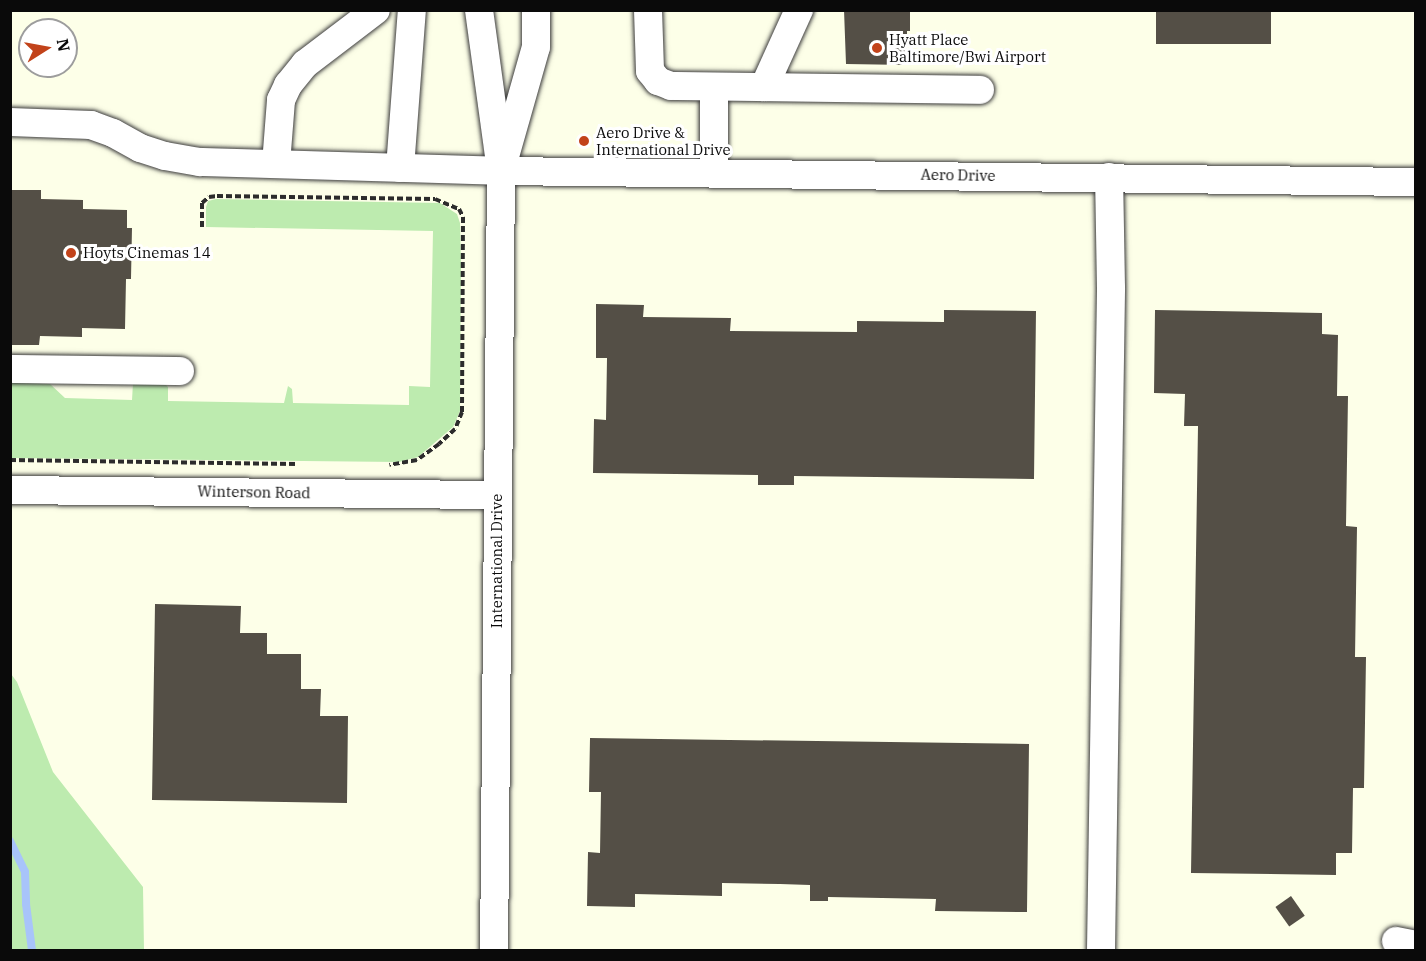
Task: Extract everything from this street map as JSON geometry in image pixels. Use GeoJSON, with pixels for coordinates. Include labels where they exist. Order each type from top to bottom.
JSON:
{"type":"FeatureCollection","features":[{"type":"Feature","properties":{"kind":"street"},"geometry":{"type":"LineString","coordinates":[[276,164],[281,100],[288,85],[305,64],[375,10]]}},
{"type":"Feature","properties":{"kind":"street"},"geometry":{"type":"LineString","coordinates":[[400,168],[412,10]]}},
{"type":"Feature","properties":{"kind":"street","name":"International Drive"},"geometry":{"type":"LineString","coordinates":[[479,10],[501,171],[494,951]]}},
{"type":"Feature","properties":{"kind":"street","name":"International Drive"},"geometry":{"type":"LineString","coordinates":[[501,171],[536,47],[536,10]]}},
{"type":"Feature","properties":{"kind":"street"},"geometry":{"type":"LineString","coordinates":[[648,10],[650,71],[658,81],[670,86],[980,90]]}},
{"type":"Feature","properties":{"kind":"street"},"geometry":{"type":"LineString","coordinates":[[764,87],[799,10]]}},
{"type":"Feature","properties":{"kind":"street"},"geometry":{"type":"LineString","coordinates":[[714,87],[714,173]]}},
{"type":"Feature","properties":{"kind":"street","name":"Aero Drive"},"geometry":{"type":"LineString","coordinates":[[10,122],[91,125],[156,154],[200,162],[501,171],[1416,182]]}},
{"type":"Feature","properties":{"kind":"street"},"geometry":{"type":"LineString","coordinates":[[1101,951],[1111,288],[1109,177]]}},
{"type":"Feature","properties":{"kind":"street"},"geometry":{"type":"LineString","coordinates":[[10,369],[180,371]]}},
{"type":"Feature","properties":{"kind":"street","name":"Winterson Road"},"geometry":{"type":"LineString","coordinates":[[10,490],[497,495]]}},
{"type":"Feature","properties":{"kind":"path"},"geometry":{"type":"LineString","coordinates":[[202,227],[202,203],[208,198],[217,196],[435,199],[459,210],[463,217],[462,412],[455,429],[417,460],[383,465]]}},
{"type":"Feature","properties":{"kind":"path"},"geometry":{"type":"LineString","coordinates":[[10,460],[307,465]]}},
{"type":"Feature","properties":{"kind":"green space"},"geometry":{"type":"Polygon","coordinates":[[[216,199],[440,203],[457,214],[460,223],[461,265],[460,411],[453,427],[418,457],[399,462],[11,458],[11,381],[50,384],[65,398],[132,400],[133,383],[165,384],[168,387],[168,401],[284,403],[288,386],[292,389],[293,403],[409,405],[409,386],[430,387],[433,231],[206,227],[208,201],[216,199]]]}},
{"type":"Feature","properties":{"kind":"green space"},"geometry":{"type":"Polygon","coordinates":[[[11,674],[17,682],[53,772],[143,887],[144,950],[11,950],[11,674]]]}},
{"type":"Feature","properties":{"kind":"building","name":"Hyatt Place Baltimore/Bwi Airport"},"geometry":{"type":"Polygon","coordinates":[[[844,10],[910,10],[910,31],[907,31],[907,65],[846,64],[844,10]]]}},
{"type":"Feature","properties":{"kind":"building"},"geometry":{"type":"Polygon","coordinates":[[[1156,10],[1271,10],[1271,44],[1156,44],[1156,10]]]}},
{"type":"Feature","properties":{"kind":"building","name":"Hoyts Cinemas 14"},"geometry":{"type":"Polygon","coordinates":[[[10,190],[41,190],[41,199],[83,200],[83,209],[127,210],[127,228],[132,228],[131,279],[126,279],[125,329],[82,328],[82,337],[40,336],[39,345],[10,345],[10,190]]]}},
{"type":"Feature","properties":{"kind":"building"},"geometry":{"type":"Polygon","coordinates":[[[596,304],[644,305],[643,317],[731,318],[730,331],[857,332],[857,321],[944,322],[944,310],[1036,311],[1034,479],[794,476],[794,485],[758,485],[758,475],[593,473],[594,419],[606,420],[607,358],[596,358],[596,304]]]}},
{"type":"Feature","properties":{"kind":"building"},"geometry":{"type":"Polygon","coordinates":[[[1155,310],[1322,313],[1322,334],[1338,335],[1337,396],[1348,396],[1346,526],[1357,527],[1355,657],[1366,657],[1364,788],[1353,788],[1352,853],[1336,853],[1336,875],[1191,873],[1198,426],[1184,426],[1185,394],[1154,393],[1155,310]]]}},
{"type":"Feature","properties":{"kind":"building"},"geometry":{"type":"Polygon","coordinates":[[[155,604],[241,606],[240,633],[267,633],[267,654],[301,654],[301,689],[321,689],[320,716],[348,716],[347,803],[152,800],[155,604]]]}},
{"type":"Feature","properties":{"kind":"building"},"geometry":{"type":"Polygon","coordinates":[[[590,738],[1029,744],[1027,912],[935,911],[936,899],[828,897],[828,901],[810,901],[810,885],[722,883],[722,896],[635,894],[635,907],[587,906],[588,852],[600,853],[601,792],[589,792],[590,738]]]}},
{"type":"Feature","properties":{"kind":"building"},"geometry":{"type":"Polygon","coordinates":[[[1291,896],[1305,916],[1289,927],[1275,907],[1291,896]]]}},
{"type":"Feature","properties":{"kind":"waterway"},"geometry":{"type":"LineString","coordinates":[[10,841],[25,872],[26,904],[32,950]]}},
{"type":"Feature","properties":{"kind":"place","name":"Hyatt Place Baltimore/Bwi Airport"},"geometry":{"type":"Point","coordinates":[877,48]}},
{"type":"Feature","properties":{"kind":"place","name":"Aero Drive & International Drive"},"geometry":{"type":"Point","coordinates":[584,141]}},
{"type":"Feature","properties":{"kind":"place","name":"Hoyts Cinemas 14"},"geometry":{"type":"Point","coordinates":[71,253]}}]}
